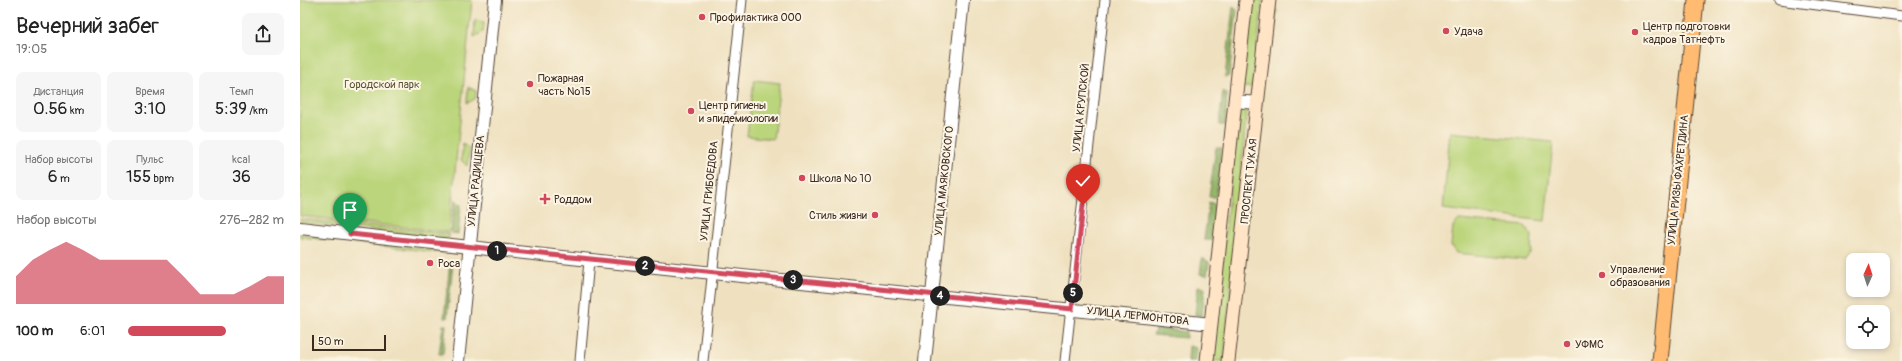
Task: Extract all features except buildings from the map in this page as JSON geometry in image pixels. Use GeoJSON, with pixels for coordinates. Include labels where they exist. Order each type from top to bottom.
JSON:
{"type":"FeatureCollection","features":[{"type":"Feature","properties":{"kind":"main road","name":"ПРОСПЕКТ ТУКАЯ"},"geometry":{"type":"LineString","coordinates":[[1207,361],[1246,0]]}},
{"type":"Feature","properties":{"kind":"main road","name":"ПРОСПЕКТ ТУКАЯ"},"geometry":{"type":"LineString","coordinates":[[1228,361],[1269,0]]}},
{"type":"Feature","properties":{"kind":"main road","name":"УЛИЦА РИЗЫ ФАХРЕТДИНА"},"geometry":{"type":"LineString","coordinates":[[1660,361],[1696,0]]}},
{"type":"Feature","properties":{"kind":"street","name":"УЛИЦА РАДИЩЕВА"},"geometry":{"type":"LineString","coordinates":[[458,361],[494,0]]}},
{"type":"Feature","properties":{"kind":"street","name":"УЛИЦА ГРИБОЕДОВА"},"geometry":{"type":"LineString","coordinates":[[703,361],[742,0]]}},
{"type":"Feature","properties":{"kind":"street","name":"УЛИЦА МАЯКОВСКОГО"},"geometry":{"type":"LineString","coordinates":[[925,361],[963,0]]}},
{"type":"Feature","properties":{"kind":"street","name":"УЛИЦА КРУПСКОЙ"},"geometry":{"type":"LineString","coordinates":[[1066,361],[1105,0]]}},
{"type":"Feature","properties":{"kind":"street"},"geometry":{"type":"LineString","coordinates":[[1780,0],[1902,16]]}},
{"type":"Feature","properties":{"kind":"street"},"geometry":{"type":"LineString","coordinates":[[1235,101],[1257,103]]}},
{"type":"Feature","properties":{"kind":"street","name":"УЛИЦА ЛЕРМОНТОВА"},"geometry":{"type":"LineString","coordinates":[[300,228],[590,261],[712,272],[1211,324]]}},
{"type":"Feature","properties":{"kind":"street"},"geometry":{"type":"LineString","coordinates":[[580,361],[590,261]]}},
{"type":"Feature","properties":{"kind":"green space","name":"Городской парк"},"geometry":{"type":"Polygon","coordinates":[[[300,0],[472,0],[449,232],[300,216],[300,0]]]}},
{"type":"Feature","properties":{"kind":"green space"},"geometry":{"type":"Polygon","coordinates":[[[1251,0],[1263,0],[1252,87],[1241,87],[1251,0]]]}},
{"type":"Feature","properties":{"kind":"green space"},"geometry":{"type":"Polygon","coordinates":[[[1233,7],[1237,10],[1229,76],[1225,77],[1233,7]]]}},
{"type":"Feature","properties":{"kind":"green space"},"geometry":{"type":"Polygon","coordinates":[[[1271,10],[1277,10],[1274,38],[1268,37],[1271,10]]]}},
{"type":"Feature","properties":{"kind":"green space"},"geometry":{"type":"Polygon","coordinates":[[[475,19],[484,23],[483,32],[474,37],[475,19]]]}},
{"type":"Feature","properties":{"kind":"green space"},"geometry":{"type":"Polygon","coordinates":[[[754,80],[780,83],[773,139],[747,136],[754,80]]]}},
{"type":"Feature","properties":{"kind":"green space"},"geometry":{"type":"Polygon","coordinates":[[[468,87],[476,91],[475,99],[467,103],[468,87]]]}},
{"type":"Feature","properties":{"kind":"green space"},"geometry":{"type":"Polygon","coordinates":[[[1223,91],[1227,94],[1225,125],[1219,125],[1223,91]]]}},
{"type":"Feature","properties":{"kind":"green space"},"geometry":{"type":"Polygon","coordinates":[[[1238,105],[1247,106],[1224,361],[1212,361],[1238,105]]]}},
{"type":"Feature","properties":{"kind":"green space"},"geometry":{"type":"Polygon","coordinates":[[[1450,132],[1553,142],[1545,221],[1443,209],[1450,132]]]}},
{"type":"Feature","properties":{"kind":"green space"},"geometry":{"type":"Polygon","coordinates":[[[463,144],[470,149],[467,166],[461,160],[463,144]]]}},
{"type":"Feature","properties":{"kind":"green space"},"geometry":{"type":"Polygon","coordinates":[[[1216,148],[1222,148],[1216,197],[1209,197],[1216,148]]]}},
{"type":"Feature","properties":{"kind":"green space"},"geometry":{"type":"Polygon","coordinates":[[[455,199],[461,205],[458,234],[451,233],[455,199]]]}},
{"type":"Feature","properties":{"kind":"green space"},"geometry":{"type":"Polygon","coordinates":[[[1209,202],[1215,204],[1213,240],[1204,240],[1209,202]]]}},
{"type":"Feature","properties":{"kind":"green space"},"geometry":{"type":"Polygon","coordinates":[[[300,219],[449,234],[449,239],[300,222],[300,219]]]}},
{"type":"Feature","properties":{"kind":"green space"},"geometry":{"type":"Polygon","coordinates":[[[1459,220],[1525,226],[1532,235],[1531,252],[1525,260],[1456,253],[1451,246],[1453,226],[1459,220]]]}},
{"type":"Feature","properties":{"kind":"green space"},"geometry":{"type":"Polygon","coordinates":[[[300,234],[445,250],[444,253],[300,237],[300,234]]]}},
{"type":"Feature","properties":{"kind":"green space"},"geometry":{"type":"Polygon","coordinates":[[[1202,258],[1209,262],[1207,275],[1200,274],[1202,258]]]}},
{"type":"Feature","properties":{"kind":"green space"},"geometry":{"type":"Polygon","coordinates":[[[450,263],[453,263],[447,318],[444,318],[450,263]]]}},
{"type":"Feature","properties":{"kind":"green space"},"geometry":{"type":"Polygon","coordinates":[[[1198,286],[1205,288],[1202,316],[1195,315],[1198,286]]]}},
{"type":"Feature","properties":{"kind":"green space"},"geometry":{"type":"Polygon","coordinates":[[[443,325],[446,325],[443,354],[439,354],[443,325]]]}},
{"type":"Feature","properties":{"kind":"green space"},"geometry":{"type":"Polygon","coordinates":[[[1156,328],[1186,332],[1186,338],[1153,335],[1156,328]]]}},
{"type":"Feature","properties":{"kind":"green space"},"geometry":{"type":"Polygon","coordinates":[[[1189,346],[1197,348],[1196,361],[1188,361],[1189,346]]]}},
{"type":"Feature","properties":{"kind":"place","name":"Профилактика ООО"},"geometry":{"type":"Point","coordinates":[702,17]}},
{"type":"Feature","properties":{"kind":"place","name":"Удача"},"geometry":{"type":"Point","coordinates":[1446,31]}},
{"type":"Feature","properties":{"kind":"place","name":"Центр подготовки кадров Татнефть"},"geometry":{"type":"Point","coordinates":[1635,32]}},
{"type":"Feature","properties":{"kind":"place","name":"Пожарная часть №15"},"geometry":{"type":"Point","coordinates":[530,84]}},
{"type":"Feature","properties":{"kind":"place","name":"Центр гигиены и эпидемиологии"},"geometry":{"type":"Point","coordinates":[691,111]}},
{"type":"Feature","properties":{"kind":"place","name":"Школа № 10"},"geometry":{"type":"Point","coordinates":[802,178]}},
{"type":"Feature","properties":{"kind":"place","name":"Роддом"},"geometry":{"type":"Point","coordinates":[545,199]}},
{"type":"Feature","properties":{"kind":"place","name":"Стиль жизни"},"geometry":{"type":"Point","coordinates":[875,215]}},
{"type":"Feature","properties":{"kind":"place","name":"Роса"},"geometry":{"type":"Point","coordinates":[430,263]}},
{"type":"Feature","properties":{"kind":"place","name":"Управление образования"},"geometry":{"type":"Point","coordinates":[1602,275]}},
{"type":"Feature","properties":{"kind":"place","name":"УФМС"},"geometry":{"type":"Point","coordinates":[1567,344]}},
{"type":"Feature","properties":{"kind":"route"},"geometry":{"type":"LineString","coordinates":[[350,234],[590,261],[1072,309],[1083,205]]}}]}
